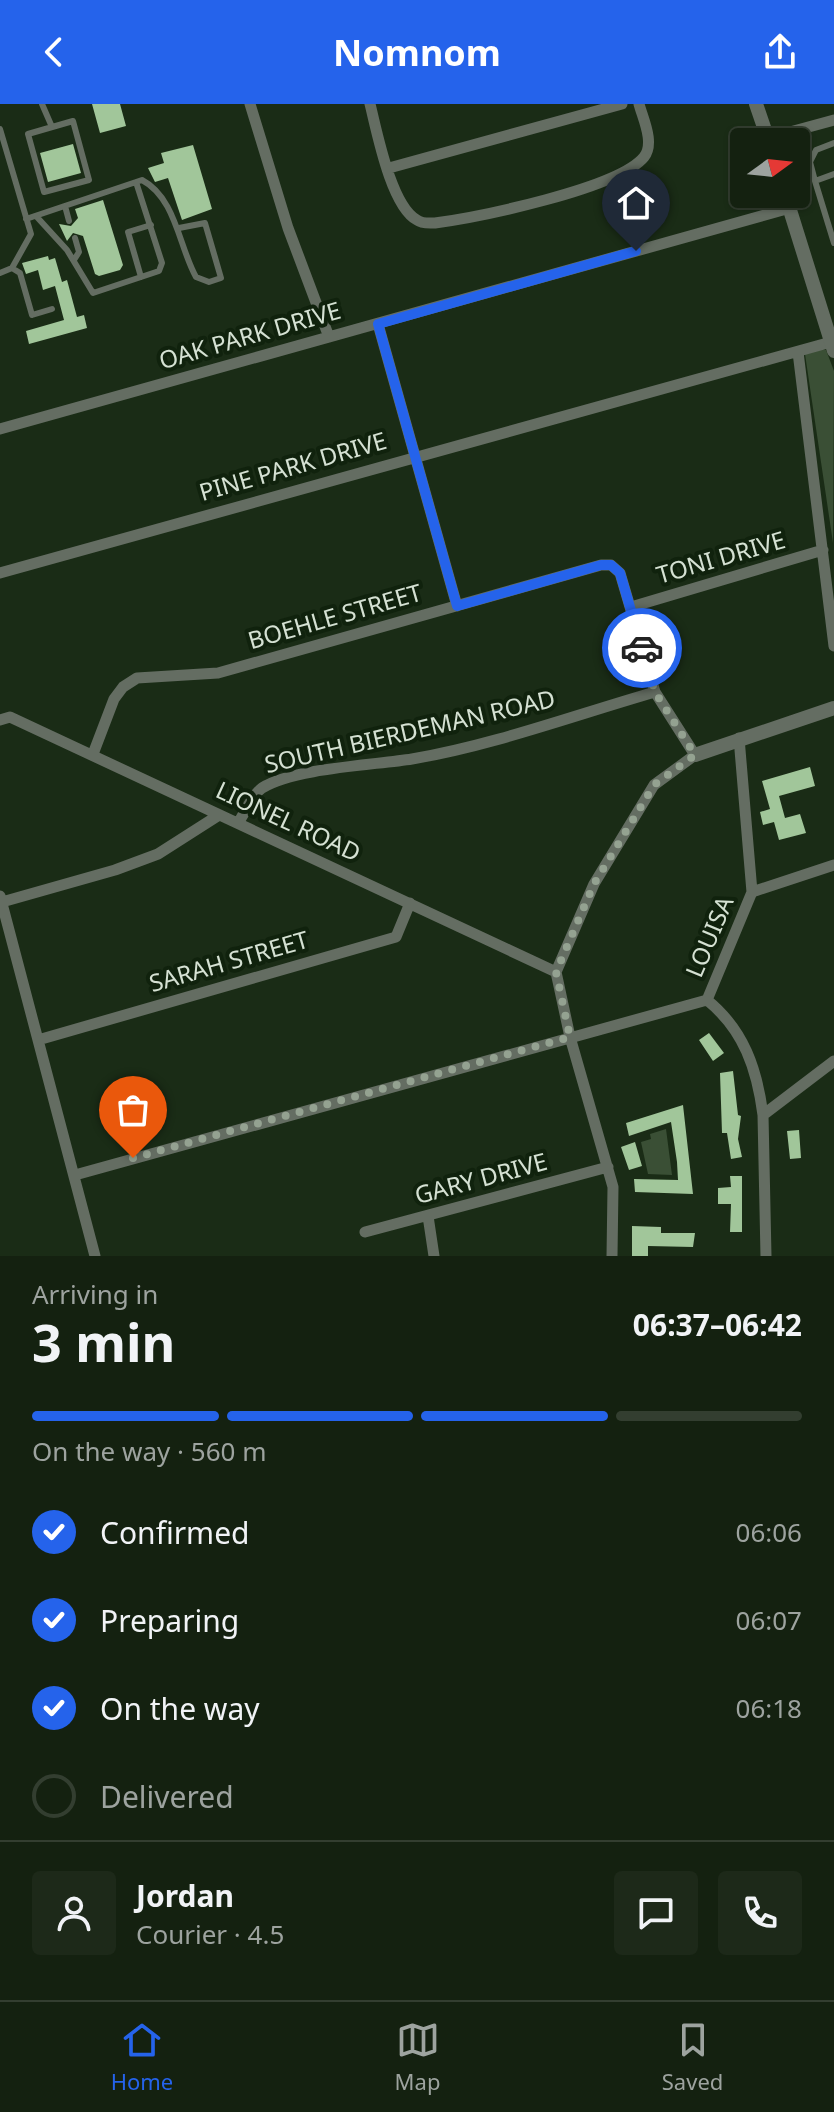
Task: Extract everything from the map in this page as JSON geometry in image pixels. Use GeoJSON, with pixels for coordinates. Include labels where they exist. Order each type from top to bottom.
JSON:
{"type":"FeatureCollection","features":[{"type":"Feature","properties":{"kind":"street"},"geometry":{"type":"LineString","coordinates":[[250,104],[288,228],[329,337]]}},
{"type":"Feature","properties":{"kind":"street"},"geometry":{"type":"LineString","coordinates":[[370,104],[397,195],[408,214],[419,223],[458,220],[566,194],[621,174],[644,157],[649,143],[639,104]]}},
{"type":"Feature","properties":{"kind":"street"},"geometry":{"type":"LineString","coordinates":[[389,168],[622,104]]}},
{"type":"Feature","properties":{"kind":"street"},"geometry":{"type":"LineString","coordinates":[[756,104],[764,128]]}},
{"type":"Feature","properties":{"kind":"street"},"geometry":{"type":"LineString","coordinates":[[808,128],[834,120]]}},
{"type":"Feature","properties":{"kind":"street","name":"OAK PARK DRIVE"},"geometry":{"type":"LineString","coordinates":[[0,429],[378,324],[765,208]]}},
{"type":"Feature","properties":{"kind":"street"},"geometry":{"type":"LineString","coordinates":[[790,208],[832,346]]}},
{"type":"Feature","properties":{"kind":"street"},"geometry":{"type":"LineString","coordinates":[[378,324],[457,606]]}},
{"type":"Feature","properties":{"kind":"street","name":"PINE PARK DRIVE"},"geometry":{"type":"LineString","coordinates":[[0,573],[413,456],[798,352],[832,346]]}},
{"type":"Feature","properties":{"kind":"street"},"geometry":{"type":"LineString","coordinates":[[798,352],[834,646]]}},
{"type":"Feature","properties":{"kind":"street","name":"TONI DRIVE"},"geometry":{"type":"LineString","coordinates":[[631,607],[823,550]]}},
{"type":"Feature","properties":{"kind":"street","name":"BOEHLE STREET"},"geometry":{"type":"LineString","coordinates":[[93,754],[114,699],[123,687],[137,678],[218,673],[601,565],[611,565],[620,573],[655,692],[695,755]]}},
{"type":"Feature","properties":{"kind":"street","name":"SOUTH BIERDEMAN ROAD"},"geometry":{"type":"LineString","coordinates":[[238,823],[260,789],[274,783],[362,763],[411,759],[460,748],[655,692]]}},
{"type":"Feature","properties":{"kind":"street"},"geometry":{"type":"LineString","coordinates":[[612,1256],[613,1187],[570,1037],[556,972],[594,884],[654,785],[695,755],[834,708]]}},
{"type":"Feature","properties":{"kind":"street","name":"LIONEL ROAD"},"geometry":{"type":"LineString","coordinates":[[0,720],[10,717],[93,754],[556,972]]}},
{"type":"Feature","properties":{"kind":"street"},"geometry":{"type":"LineString","coordinates":[[739,738],[752,892]]}},
{"type":"Feature","properties":{"kind":"street"},"geometry":{"type":"LineString","coordinates":[[95,1256],[1,899],[115,870],[158,854],[219,815]]}},
{"type":"Feature","properties":{"kind":"street","name":"LOUISA"},"geometry":{"type":"LineString","coordinates":[[766,1256],[763,1115],[759,1081],[749,1053],[721,1011],[707,1000],[752,892],[834,865]]}},
{"type":"Feature","properties":{"kind":"street","name":"SARAH STREET"},"geometry":{"type":"LineString","coordinates":[[38,1040],[396,937],[410,903]]}},
{"type":"Feature","properties":{"kind":"street"},"geometry":{"type":"LineString","coordinates":[[75,1175],[707,1000]]}},
{"type":"Feature","properties":{"kind":"street"},"geometry":{"type":"LineString","coordinates":[[763,1115],[834,1061]]}},
{"type":"Feature","properties":{"kind":"street","name":"GARY DRIVE"},"geometry":{"type":"LineString","coordinates":[[365,1232],[608,1167]]}},
{"type":"Feature","properties":{"kind":"street"},"geometry":{"type":"LineString","coordinates":[[428,1216],[434,1256]]}},
{"type":"Feature","properties":{"kind":"lane"},"geometry":{"type":"LineString","coordinates":[[42,104],[52,127]]}},
{"type":"Feature","properties":{"kind":"lane"},"geometry":{"type":"LineString","coordinates":[[73,121],[89,180],[44,192],[28,134],[52,127],[73,121]]}},
{"type":"Feature","properties":{"kind":"lane"},"geometry":{"type":"LineString","coordinates":[[0,129],[31,238],[12,268],[0,273]]}},
{"type":"Feature","properties":{"kind":"lane"},"geometry":{"type":"LineString","coordinates":[[834,143],[816,150],[812,156],[815,181],[834,243]]}},
{"type":"Feature","properties":{"kind":"lane"},"geometry":{"type":"LineString","coordinates":[[815,181],[834,174]]}},
{"type":"Feature","properties":{"kind":"lane"},"geometry":{"type":"LineString","coordinates":[[26,219],[136,182],[146,182],[157,191],[179,228],[196,277],[209,282],[221,278],[205,223],[179,228]]}},
{"type":"Feature","properties":{"kind":"lane"},"geometry":{"type":"LineString","coordinates":[[36,216],[74,260],[93,293],[159,271],[162,263],[136,182]]}},
{"type":"Feature","properties":{"kind":"lane"},"geometry":{"type":"LineString","coordinates":[[65,206],[69,221]]}},
{"type":"Feature","properties":{"kind":"lane"},"geometry":{"type":"LineString","coordinates":[[141,277],[128,232],[151,225]]}},
{"type":"Feature","properties":{"kind":"lane"},"geometry":{"type":"LineString","coordinates":[[74,260],[79,252],[75,238]]}},
{"type":"Feature","properties":{"kind":"lane"},"geometry":{"type":"LineString","coordinates":[[12,268],[20,273],[32,315],[52,309]]}},
{"type":"Feature","properties":{"kind":"green space"},"geometry":{"type":"Polygon","coordinates":[[[817,348],[826,350],[834,371],[833,543],[805,354],[817,348]]]}},
{"type":"Feature","properties":{"kind":"green space"},"geometry":{"type":"Polygon","coordinates":[[[666,1129],[672,1175],[648,1174],[641,1142],[651,1139],[650,1134],[666,1129]]]}},
{"type":"Feature","properties":{"kind":"building"},"geometry":{"type":"Polygon","coordinates":[[[92,104],[120,104],[126,126],[100,133],[92,104]]]}},
{"type":"Feature","properties":{"kind":"building"},"geometry":{"type":"Polygon","coordinates":[[[73,144],[81,173],[48,182],[40,153],[73,144]]]}},
{"type":"Feature","properties":{"kind":"building"},"geometry":{"type":"Polygon","coordinates":[[[193,145],[212,209],[182,220],[168,178],[155,182],[148,168],[164,163],[161,153],[193,145]]]}},
{"type":"Feature","properties":{"kind":"building"},"geometry":{"type":"Polygon","coordinates":[[[103,200],[123,265],[120,270],[99,276],[95,274],[83,236],[73,233],[67,241],[59,224],[71,226],[78,218],[75,209],[103,200]]]}},
{"type":"Feature","properties":{"kind":"building"},"geometry":{"type":"Polygon","coordinates":[[[48,256],[49,260],[55,258],[62,282],[67,280],[77,317],[84,315],[87,328],[29,344],[26,331],[64,320],[55,286],[43,290],[38,270],[26,274],[22,263],[48,256]]]}},
{"type":"Feature","properties":{"kind":"building"},"geometry":{"type":"Polygon","coordinates":[[[810,767],[815,786],[779,796],[785,818],[800,814],[806,833],[779,840],[774,822],[763,825],[760,812],[770,809],[762,781],[810,767]]]}},
{"type":"Feature","properties":{"kind":"building"},"geometry":{"type":"Polygon","coordinates":[[[709,1033],[724,1053],[713,1061],[699,1040],[709,1033]]]}},
{"type":"Feature","properties":{"kind":"building"},"geometry":{"type":"Polygon","coordinates":[[[733,1071],[738,1115],[741,1116],[738,1139],[742,1157],[731,1159],[727,1133],[722,1133],[720,1073],[733,1071]]]}},
{"type":"Feature","properties":{"kind":"building"},"geometry":{"type":"Polygon","coordinates":[[[683,1105],[693,1194],[635,1192],[634,1179],[678,1180],[677,1162],[671,1122],[629,1136],[626,1123],[683,1105]]]}},
{"type":"Feature","properties":{"kind":"building"},"geometry":{"type":"Polygon","coordinates":[[[799,1130],[801,1158],[790,1159],[787,1131],[799,1130]]]}},
{"type":"Feature","properties":{"kind":"building"},"geometry":{"type":"Polygon","coordinates":[[[635,1142],[642,1166],[629,1170],[621,1147],[635,1142]]]}},
{"type":"Feature","properties":{"kind":"building"},"geometry":{"type":"Polygon","coordinates":[[[730,1176],[742,1176],[742,1232],[730,1232],[731,1204],[718,1204],[718,1188],[731,1187],[730,1176]]]}},
{"type":"Feature","properties":{"kind":"building"},"geometry":{"type":"Polygon","coordinates":[[[632,1226],[661,1227],[661,1233],[695,1233],[693,1247],[648,1246],[648,1256],[632,1256],[632,1226]]]}},
{"type":"Feature","properties":{"kind":"way so far"},"geometry":{"type":"LineString","coordinates":[[133,1158],[570,1037],[556,972],[594,884],[654,785],[695,755],[655,692],[642,648]]}},
{"type":"Feature","properties":{"kind":"route"},"geometry":{"type":"LineString","coordinates":[[636,251],[378,324],[457,606],[601,565],[611,565],[620,573],[642,648]]}}]}
